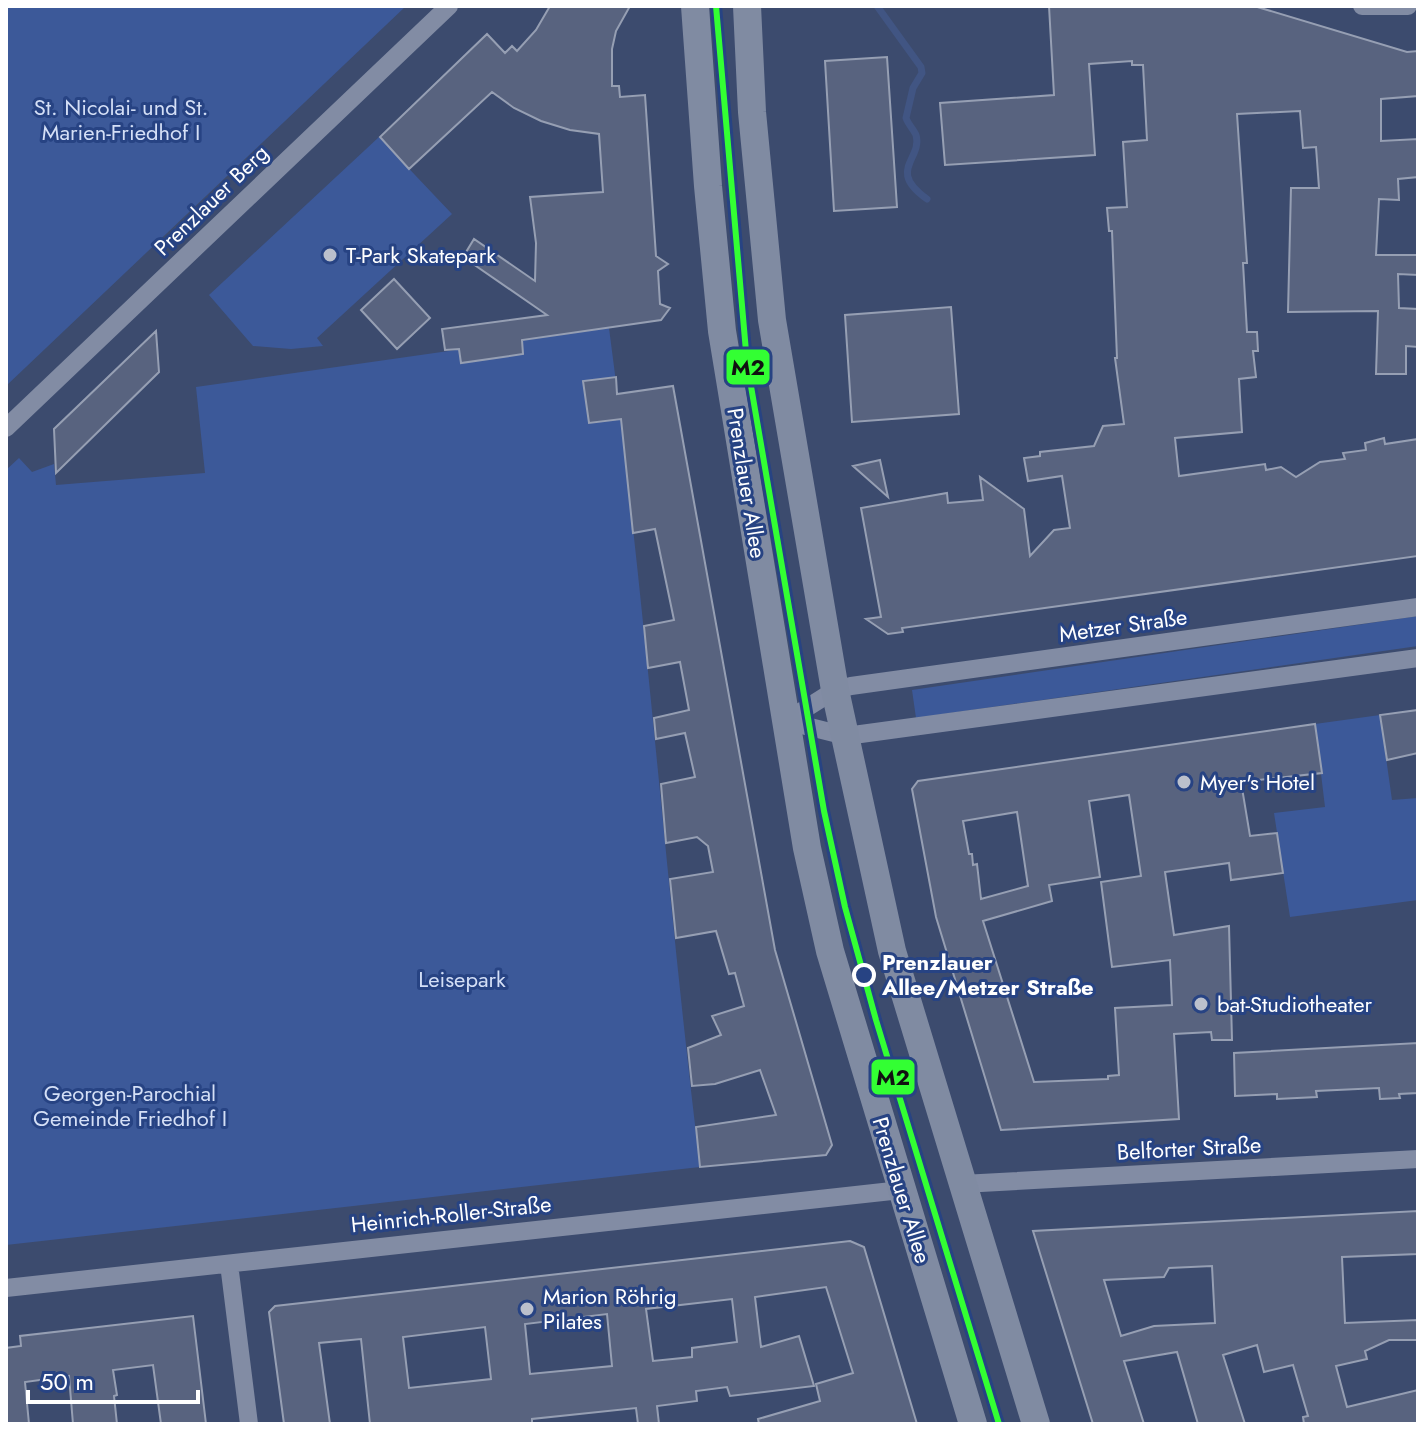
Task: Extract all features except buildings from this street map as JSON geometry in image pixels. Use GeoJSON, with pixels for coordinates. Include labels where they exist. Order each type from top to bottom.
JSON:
{"type":"FeatureCollection","features":[{"type":"Feature","properties":{"kind":"main road","name":"Prenzlauer Allee"},"geometry":{"type":"LineString","coordinates":[[695,6],[722,331],[807,848],[830,951],[973,1424]]}},
{"type":"Feature","properties":{"kind":"main road"},"geometry":{"type":"LineString","coordinates":[[747,6],[752,112],[772,320],[835,690],[885,924],[1036,1424]]}},
{"type":"Feature","properties":{"kind":"street","name":"Prenzlauer Berg"},"geometry":{"type":"LineString","coordinates":[[6,428],[449,6]]}},
{"type":"Feature","properties":{"kind":"street"},"geometry":{"type":"LineString","coordinates":[[1362,6],[1408,6]]}},
{"type":"Feature","properties":{"kind":"street","name":"Metzer Straße"},"geometry":{"type":"LineString","coordinates":[[835,690],[1418,607]]}},
{"type":"Feature","properties":{"kind":"street"},"geometry":{"type":"LineString","coordinates":[[786,721],[846,736],[1418,658]]}},
{"type":"Feature","properties":{"kind":"street"},"geometry":{"type":"LineString","coordinates":[[786,721],[835,690]]}},
{"type":"Feature","properties":{"kind":"street","name":"Belforter Straße"},"geometry":{"type":"LineString","coordinates":[[962,1184],[1418,1159]]}},
{"type":"Feature","properties":{"kind":"street","name":"Heinrich-Roller-Straße"},"geometry":{"type":"LineString","coordinates":[[6,1288],[901,1190]]}},
{"type":"Feature","properties":{"kind":"street"},"geometry":{"type":"LineString","coordinates":[[229,1264],[249,1424]]}},
{"type":"Feature","properties":{"kind":"green space","name":"St. Nicolai- und St. Marien-Friedhof I"},"geometry":{"type":"Polygon","coordinates":[[[6,6],[406,6],[6,386],[6,6]]]}},
{"type":"Feature","properties":{"kind":"green space","name":"T-Park Skatepark"},"geometry":{"type":"Polygon","coordinates":[[[379,137],[452,214],[317,338],[323,346],[291,349],[253,346],[209,295],[379,137]]]}},
{"type":"Feature","properties":{"kind":"green space"},"geometry":{"type":"Polygon","coordinates":[[[609,328],[700,1167],[6,1245],[6,470],[19,458],[32,472],[54,464],[56,485],[205,473],[196,387],[609,328]]]}},
{"type":"Feature","properties":{"kind":"green space"},"geometry":{"type":"Polygon","coordinates":[[[1418,616],[1418,646],[916,718],[912,690],[1418,616]]]}},
{"type":"Feature","properties":{"kind":"green space"},"geometry":{"type":"Polygon","coordinates":[[[1380,715],[1392,800],[1418,798],[1418,900],[1290,917],[1274,813],[1325,807],[1315,724],[1380,715]]]}},
{"type":"Feature","properties":{"kind":"waterway"},"geometry":{"type":"LineString","coordinates":[[877,6],[921,67],[922,73],[913,88],[906,118],[917,143],[907,172],[915,189],[927,199]]}},
{"type":"Feature","properties":{"kind":"transit line","name":"M2"},"geometry":{"type":"LineString","coordinates":[[716,6],[747,363],[824,811],[845,907],[876,1020],[999,1424]]}},
{"type":"Feature","properties":{"kind":"place","name":"T-Park Skatepark"},"geometry":{"type":"Point","coordinates":[330,255]}},
{"type":"Feature","properties":{"kind":"place","name":"Myer's Hotel"},"geometry":{"type":"Point","coordinates":[1184,782]}},
{"type":"Feature","properties":{"kind":"place","name":"Prenzlauer Allee/Metzer Straße"},"geometry":{"type":"Point","coordinates":[864,975]}},
{"type":"Feature","properties":{"kind":"place","name":"bat-Studiotheater"},"geometry":{"type":"Point","coordinates":[1201,1004]}},
{"type":"Feature","properties":{"kind":"place","name":"Marion Röhrig Pilates"},"geometry":{"type":"Point","coordinates":[527,1309]}},
{"type":"Feature","properties":{"kind":"park label","name":"Leisepark"},"geometry":{"type":"Point","coordinates":[462,979]}},
{"type":"Feature","properties":{"kind":"park label","name":"Georgen-Parochial Gemeinde Friedhof I"},"geometry":{"type":"Point","coordinates":[130,1106]}}]}
